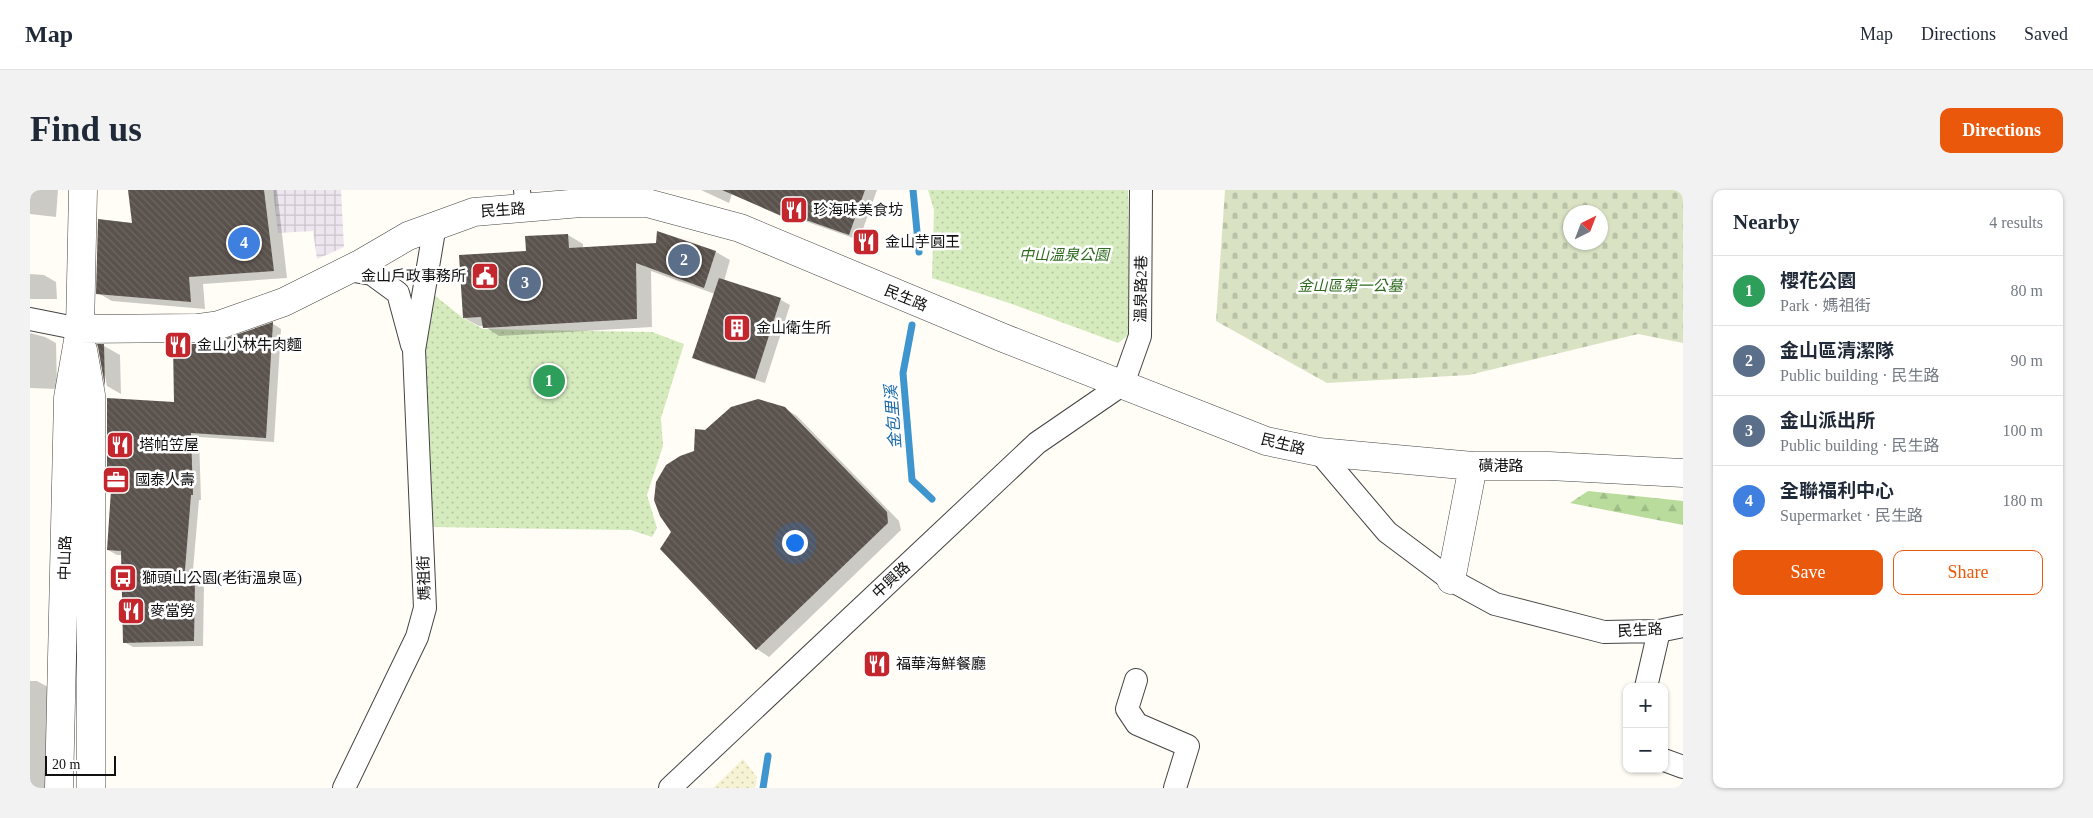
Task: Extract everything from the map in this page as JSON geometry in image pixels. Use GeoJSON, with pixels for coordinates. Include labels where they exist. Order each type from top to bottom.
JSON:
{"type":"FeatureCollection","features":[{"type":"Feature","properties":{"kind":"street","name":"中山路"},"geometry":{"type":"LineString","coordinates":[[59,788],[68,398],[80,329],[83,190]]}},
{"type":"Feature","properties":{"kind":"street","name":"溫泉路2巷"},"geometry":{"type":"LineString","coordinates":[[1123,384],[1140,336],[1141,190]]}},
{"type":"Feature","properties":{"kind":"street","name":"民生路"},"geometry":{"type":"LineString","coordinates":[[80,329],[197,328],[219,325],[284,302],[348,270],[408,236],[474,212],[523,199],[583,197],[647,203],[740,228],[993,333],[1266,441],[1319,452],[1386,532],[1451,580],[1495,604],[1604,632],[1659,631],[1683,626]]}},
{"type":"Feature","properties":{"kind":"street","name":"媽祖街"},"geometry":{"type":"LineString","coordinates":[[344,788],[417,637],[425,608],[414,350],[435,225]]}},
{"type":"Feature","properties":{"kind":"street","name":"媽祖街"},"geometry":{"type":"LineString","coordinates":[[348,270],[372,274],[398,293],[414,350]]}},
{"type":"Feature","properties":{"kind":"street"},"geometry":{"type":"LineString","coordinates":[[30,319],[80,329]]}},
{"type":"Feature","properties":{"kind":"street","name":"中山路"},"geometry":{"type":"LineString","coordinates":[[80,329],[91,395],[92,788]]}},
{"type":"Feature","properties":{"kind":"street","name":"中興路"},"geometry":{"type":"LineString","coordinates":[[670,788],[1037,443],[1123,384]]}},
{"type":"Feature","properties":{"kind":"street","name":"磺港路"},"geometry":{"type":"LineString","coordinates":[[1319,452],[1473,466],[1549,466],[1683,473]]}},
{"type":"Feature","properties":{"kind":"street"},"geometry":{"type":"LineString","coordinates":[[1451,580],[1473,466]]}},
{"type":"Feature","properties":{"kind":"street"},"geometry":{"type":"LineString","coordinates":[[1647,683],[1659,631]]}},
{"type":"Feature","properties":{"kind":"street"},"geometry":{"type":"LineString","coordinates":[[1136,680],[1127,708],[1137,724],[1188,746],[1175,788]]}},
{"type":"Feature","properties":{"kind":"street"},"geometry":{"type":"LineString","coordinates":[[1668,761],[1683,767]]}},
{"type":"Feature","properties":{"kind":"shaded area"},"geometry":{"type":"Polygon","coordinates":[[[273,190],[341,190],[344,247],[317,259],[313,231],[278,233],[273,190]]]}},
{"type":"Feature","properties":{"kind":"shaded area"},"geometry":{"type":"Polygon","coordinates":[[[743,759],[757,777],[755,788],[713,788],[743,759]]]}},
{"type":"Feature","properties":{"kind":"green space","name":"中山溫泉公園"},"geometry":{"type":"Polygon","coordinates":[[[928,190],[1128,190],[1130,334],[1118,343],[1012,304],[932,278],[934,210],[928,190]]]}},
{"type":"Feature","properties":{"kind":"green space","name":"金山區第一公墓"},"geometry":{"type":"Polygon","coordinates":[[[1225,190],[1683,190],[1683,343],[1638,334],[1469,375],[1327,383],[1216,321],[1225,190]]]}},
{"type":"Feature","properties":{"kind":"green space"},"geometry":{"type":"Polygon","coordinates":[[[429,291],[463,318],[483,329],[652,332],[684,344],[661,418],[663,446],[647,495],[657,528],[652,537],[631,530],[433,527],[423,325],[429,291]]]}},
{"type":"Feature","properties":{"kind":"green space"},"geometry":{"type":"Polygon","coordinates":[[[1588,491],[1683,501],[1683,525],[1570,503],[1588,491]]]}},
{"type":"Feature","properties":{"kind":"building"},"geometry":{"type":"Polygon","coordinates":[[[128,190],[264,190],[274,271],[189,277],[191,302],[96,294],[98,219],[132,223],[128,190]]]}},
{"type":"Feature","properties":{"kind":"building"},"geometry":{"type":"Polygon","coordinates":[[[722,190],[865,190],[849,235],[786,213],[784,217],[722,190]]]}},
{"type":"Feature","properties":{"kind":"building"},"geometry":{"type":"Polygon","coordinates":[[[657,231],[716,251],[704,288],[636,263],[637,319],[483,328],[481,317],[463,318],[459,255],[526,251],[525,236],[568,234],[569,248],[656,243],[657,231]]]}},
{"type":"Feature","properties":{"kind":"building","name":"金山衛生所"},"geometry":{"type":"Polygon","coordinates":[[[719,278],[781,298],[755,379],[692,358],[719,278]]]}},
{"type":"Feature","properties":{"kind":"building"},"geometry":{"type":"Polygon","coordinates":[[[273,322],[266,438],[191,433],[193,495],[191,495],[184,582],[195,581],[194,641],[123,643],[121,551],[107,550],[111,490],[107,490],[107,398],[174,402],[173,344],[197,344],[221,340],[273,322]]]}},
{"type":"Feature","properties":{"kind":"building"},"geometry":{"type":"Polygon","coordinates":[[[97,344],[104,344],[105,387],[98,347],[97,344]]]}},
{"type":"Feature","properties":{"kind":"building"},"geometry":{"type":"Polygon","coordinates":[[[758,399],[785,407],[887,512],[888,523],[756,650],[660,549],[671,532],[660,516],[654,500],[656,482],[666,465],[680,456],[694,451],[695,429],[705,430],[731,407],[758,399]]]}},
{"type":"Feature","properties":{"kind":"waterway","name":"金包里溪"},"geometry":{"type":"LineString","coordinates":[[913,190],[919,252]]}},
{"type":"Feature","properties":{"kind":"waterway","name":"金包里溪"},"geometry":{"type":"LineString","coordinates":[[912,325],[903,373],[912,480],[932,499]]}},
{"type":"Feature","properties":{"kind":"waterway","name":"金包里溪"},"geometry":{"type":"LineString","coordinates":[[763,788],[768,756]]}},
{"type":"Feature","properties":{"kind":"place","name":"珍海味美食坊"},"geometry":{"type":"Point","coordinates":[794,210]}},
{"type":"Feature","properties":{"kind":"place","name":"金山芋圓王"},"geometry":{"type":"Point","coordinates":[866,242]}},
{"type":"Feature","properties":{"kind":"place","name":"全聯福利中心"},"geometry":{"type":"Point","coordinates":[244,243]}},
{"type":"Feature","properties":{"kind":"place","name":"金山區清潔隊"},"geometry":{"type":"Point","coordinates":[684,260]}},
{"type":"Feature","properties":{"kind":"place","name":"金山戶政事務所"},"geometry":{"type":"Point","coordinates":[485,276]}},
{"type":"Feature","properties":{"kind":"place","name":"金山派出所"},"geometry":{"type":"Point","coordinates":[525,283]}},
{"type":"Feature","properties":{"kind":"place","name":"金山衛生所"},"geometry":{"type":"Point","coordinates":[737,328]}},
{"type":"Feature","properties":{"kind":"place","name":"金山小林牛肉麵"},"geometry":{"type":"Point","coordinates":[178,345]}},
{"type":"Feature","properties":{"kind":"place","name":"櫻花公園"},"geometry":{"type":"Point","coordinates":[549,381]}},
{"type":"Feature","properties":{"kind":"place","name":"塔帕笠屋"},"geometry":{"type":"Point","coordinates":[120,445]}},
{"type":"Feature","properties":{"kind":"place","name":"國泰人壽"},"geometry":{"type":"Point","coordinates":[116,480]}},
{"type":"Feature","properties":{"kind":"place","name":"獅頭山公園(老街溫泉區)"},"geometry":{"type":"Point","coordinates":[123,578]}},
{"type":"Feature","properties":{"kind":"place","name":"麥當勞"},"geometry":{"type":"Point","coordinates":[131,611]}},
{"type":"Feature","properties":{"kind":"place","name":"福華海鮮餐廳"},"geometry":{"type":"Point","coordinates":[877,664]}}]}
